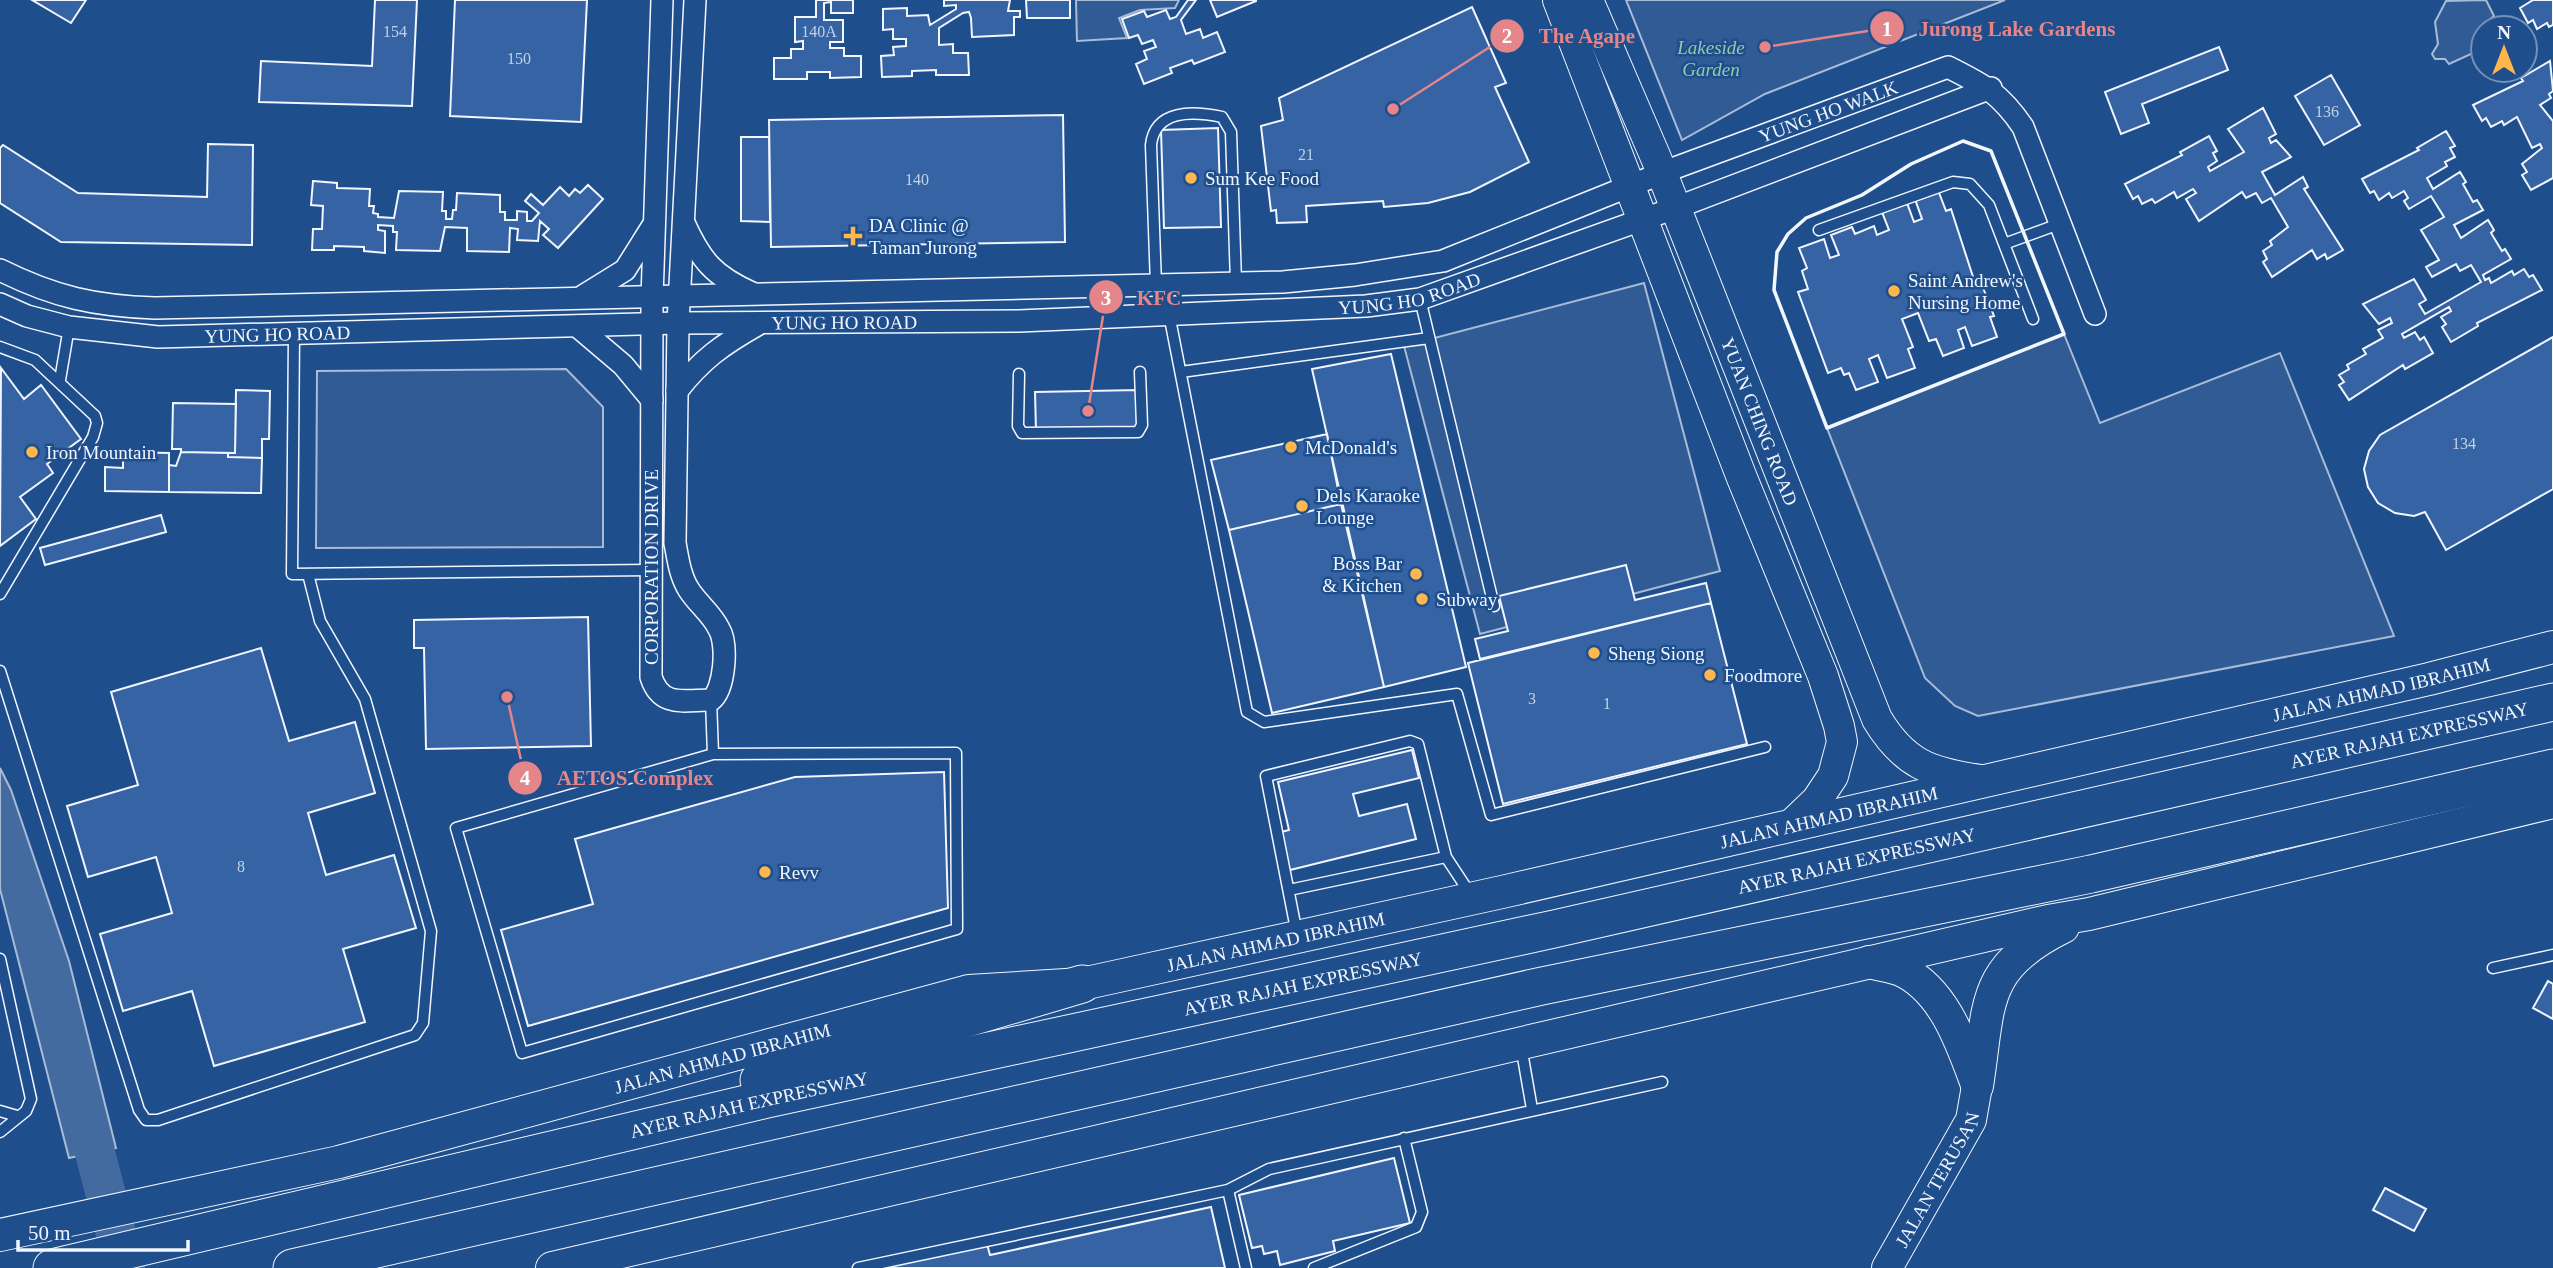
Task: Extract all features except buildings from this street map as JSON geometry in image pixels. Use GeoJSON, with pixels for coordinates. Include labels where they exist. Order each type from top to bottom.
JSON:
{"type":"FeatureCollection","features":[{"type":"Feature","properties":{"kind":"highway","name":"AYER RAJAH EXPRESSWAY"},"geometry":{"type":"LineString","coordinates":[[63,1266],[727,1108],[1554,929],[2553,702]]}},
{"type":"Feature","properties":{"kind":"highway"},"geometry":{"type":"LineString","coordinates":[[292,1268],[1528,989],[2078,877],[2553,768]]}},
{"type":"Feature","properties":{"kind":"highway"},"geometry":{"type":"LineString","coordinates":[[727,1108],[753,1082],[1082,984]]}},
{"type":"Feature","properties":{"kind":"main road","name":"JALAN AHMAD IBRAHIM"},"geometry":{"type":"LineString","coordinates":[[0,1235],[340,1162],[969,991],[1082,984],[1988,781],[2553,648]]}},
{"type":"Feature","properties":{"kind":"main road"},"geometry":{"type":"LineString","coordinates":[[552,1268],[1521,1041],[2048,921],[2089,914],[2553,802]]}},
{"type":"Feature","properties":{"kind":"main road"},"geometry":{"type":"LineString","coordinates":[[1977,1086],[1993,989],[2006,965],[2033,942],[2089,914]]}},
{"type":"Feature","properties":{"kind":"main road"},"geometry":{"type":"LineString","coordinates":[[1869,962],[1900,970],[1927,986],[1962,1044],[1977,1086]]}},
{"type":"Feature","properties":{"kind":"street","name":"CORPORATION DRIVE"},"geometry":{"type":"LineString","coordinates":[[662,0],[652,298],[651,677],[655,692],[667,700],[711,701],[722,686],[722,637],[719,628],[688,589],[679,567],[676,543],[678,323],[695,0]]}},
{"type":"Feature","properties":{"kind":"street","name":"YUAN CHING ROAD"},"geometry":{"type":"LineString","coordinates":[[1558,0],[1632,185],[1839,726],[1842,742],[1833,776],[1817,800],[1792,824]]}},
{"type":"Feature","properties":{"kind":"street","name":"YUAN CHING ROAD"},"geometry":{"type":"LineString","coordinates":[[1588,0],[1662,173],[1877,719],[1892,744],[1920,765],[1943,775],[1988,781]]}},
{"type":"Feature","properties":{"kind":"street","name":"YUNG HO WALK"},"geometry":{"type":"LineString","coordinates":[[1662,173],[1948,67],[1991,88],[2007,104],[2023,127],[2095,314]]}},
{"type":"Feature","properties":{"kind":"street","name":"YUNG HO WALK"},"geometry":{"type":"LineString","coordinates":[[1675,208],[1991,88]]}},
{"type":"Feature","properties":{"kind":"street","name":"YUNG HO ROAD"},"geometry":{"type":"LineString","coordinates":[[0,270],[38,289],[109,306],[652,298],[1156,285],[1343,276],[1443,261],[1662,173]]}},
{"type":"Feature","properties":{"kind":"street","name":"YUNG HO ROAD"},"geometry":{"type":"LineString","coordinates":[[0,304],[27,316],[69,327],[158,337],[678,323],[1019,321],[1366,306],[1420,299],[1675,208]]}},
{"type":"Feature","properties":{"kind":"street"},"geometry":{"type":"LineString","coordinates":[[683,221],[708,267],[730,283],[756,294]]}},
{"type":"Feature","properties":{"kind":"street"},"geometry":{"type":"LineString","coordinates":[[577,299],[625,270],[655,222]]}},
{"type":"Feature","properties":{"kind":"street"},"geometry":{"type":"LineString","coordinates":[[677,391],[699,363],[717,348],[759,324]]}},
{"type":"Feature","properties":{"kind":"street"},"geometry":{"type":"LineString","coordinates":[[577,326],[623,366],[652,401]]}},
{"type":"Feature","properties":{"kind":"street","name":"JALAN TERUSAN"},"geometry":{"type":"LineString","coordinates":[[1887,1268],[1970,1121],[1977,1086]]}},
{"type":"Feature","properties":{"kind":"lane"},"geometry":{"type":"LineString","coordinates":[[1236,282],[1231,132],[1222,117],[1206,114],[1169,116],[1160,121],[1152,131],[1156,285],[1169,314],[1247,712],[1264,722],[1457,694],[1491,815],[1765,747]]}},
{"type":"Feature","properties":{"kind":"lane"},"geometry":{"type":"LineString","coordinates":[[1819,230],[1953,182],[1970,184],[1983,194],[2033,319]]}},
{"type":"Feature","properties":{"kind":"lane"},"geometry":{"type":"LineString","coordinates":[[2004,244],[2059,224]]}},
{"type":"Feature","properties":{"kind":"lane"},"geometry":{"type":"LineString","coordinates":[[1420,299],[1494,606]]}},
{"type":"Feature","properties":{"kind":"lane"},"geometry":{"type":"LineString","coordinates":[[60,380],[69,327]]}},
{"type":"Feature","properties":{"kind":"lane"},"geometry":{"type":"LineString","coordinates":[[294,334],[292,574],[651,570]]}},
{"type":"Feature","properties":{"kind":"lane"},"geometry":{"type":"LineString","coordinates":[[1181,372],[1429,338]]}},
{"type":"Feature","properties":{"kind":"lane"},"geometry":{"type":"LineString","coordinates":[[0,347],[35,360],[60,380],[95,416],[96,429],[0,594]]}},
{"type":"Feature","properties":{"kind":"lane"},"geometry":{"type":"LineString","coordinates":[[1019,374],[1018,426],[1022,433],[1125,433],[1138,432],[1142,428],[1140,372]]}},
{"type":"Feature","properties":{"kind":"lane"},"geometry":{"type":"LineString","coordinates":[[0,671],[139,1110],[146,1120],[158,1121],[415,1035],[423,1023],[432,931],[365,699],[320,621],[308,574]]}},
{"type":"Feature","properties":{"kind":"lane"},"geometry":{"type":"LineString","coordinates":[[711,701],[713,754]]}},
{"type":"Feature","properties":{"kind":"lane"},"geometry":{"type":"LineString","coordinates":[[1298,937],[1266,776],[1409,741],[1418,744],[1446,857],[1473,898]]}},
{"type":"Feature","properties":{"kind":"lane"},"geometry":{"type":"LineString","coordinates":[[956,753],[957,929],[522,1053],[456,828],[713,754],[956,753]]}},
{"type":"Feature","properties":{"kind":"lane"},"geometry":{"type":"LineString","coordinates":[[1289,890],[1446,857]]}},
{"type":"Feature","properties":{"kind":"lane"},"geometry":{"type":"LineString","coordinates":[[2493,968],[2553,955]]}},
{"type":"Feature","properties":{"kind":"lane"},"geometry":{"type":"LineString","coordinates":[[0,959],[31,1099],[31,1106],[0,1132]]}},
{"type":"Feature","properties":{"kind":"lane"},"geometry":{"type":"LineString","coordinates":[[1521,1041],[1532,1109]]}},
{"type":"Feature","properties":{"kind":"lane"},"geometry":{"type":"LineString","coordinates":[[858,1268],[1228,1190],[1269,1169],[1662,1082]]}},
{"type":"Feature","properties":{"kind":"lane"},"geometry":{"type":"LineString","coordinates":[[0,1111],[18,1116]]}},
{"type":"Feature","properties":{"kind":"lane"},"geometry":{"type":"LineString","coordinates":[[1314,1268],[1416,1227],[1422,1212],[1404,1138]]}},
{"type":"Feature","properties":{"kind":"lane"},"geometry":{"type":"LineString","coordinates":[[1228,1190],[1246,1268]]}},
{"type":"Feature","properties":{"kind":"shaded area"},"geometry":{"type":"Polygon","coordinates":[[[1076,0],[1179,0],[1175,8],[1140,10],[1119,18],[1127,38],[1077,41],[1076,0]]]}},
{"type":"Feature","properties":{"kind":"shaded area","name":"Lakeside Garden"},"geometry":{"type":"Polygon","coordinates":[[[1626,0],[2005,0],[1765,94],[1682,140],[1626,0]]]}},
{"type":"Feature","properties":{"kind":"shaded area"},"geometry":{"type":"Polygon","coordinates":[[[2486,0],[2493,14],[2469,14],[2469,55],[2449,64],[2445,59],[2435,59],[2432,54],[2438,44],[2435,22],[2446,1],[2486,0]]]}},
{"type":"Feature","properties":{"kind":"shaded area"},"geometry":{"type":"Polygon","coordinates":[[[1644,283],[1720,571],[1480,634],[1404,346],[1644,283]]]}},
{"type":"Feature","properties":{"kind":"shaded area"},"geometry":{"type":"Polygon","coordinates":[[[2064,334],[2100,423],[2280,353],[2394,636],[1978,716],[1955,706],[1925,678],[1827,428],[2064,334]]]}},
{"type":"Feature","properties":{"kind":"shaded area"},"geometry":{"type":"Polygon","coordinates":[[[566,369],[603,407],[603,547],[316,548],[317,371],[566,369]]]}},
{"type":"Feature","properties":{"kind":"shaded area"},"geometry":{"type":"Polygon","coordinates":[[[0,768],[11,790],[69,961],[116,1148],[69,1158],[0,889],[0,768]]]}},
{"type":"Feature","properties":{"kind":"waterway"},"geometry":{"type":"LineString","coordinates":[[81,1099],[125,1268]]}},
{"type":"Feature","properties":{"kind":"wall"},"geometry":{"type":"LineString","coordinates":[[1963,141],[1991,151],[2064,334],[1827,428],[1774,290],[1777,252],[1788,234],[1806,218],[1862,195],[1911,164],[1963,141]]}},
{"type":"Feature","properties":{"kind":"place","name":"Jurong Lake Gardens"},"geometry":{"type":"Point","coordinates":[1765,47]}},
{"type":"Feature","properties":{"kind":"place","name":"The Agape"},"geometry":{"type":"Point","coordinates":[1393,109]}},
{"type":"Feature","properties":{"kind":"place","name":"Sum Kee Food"},"geometry":{"type":"Point","coordinates":[1191,178]}},
{"type":"Feature","properties":{"kind":"place","name":"DA Clinic @ Taman Jurong"},"geometry":{"type":"Point","coordinates":[853,236]}},
{"type":"Feature","properties":{"kind":"place","name":"Saint Andrew's Nursing Home"},"geometry":{"type":"Point","coordinates":[1894,291]}},
{"type":"Feature","properties":{"kind":"place","name":"KFC"},"geometry":{"type":"Point","coordinates":[1088,411]}},
{"type":"Feature","properties":{"kind":"place","name":"McDonald's"},"geometry":{"type":"Point","coordinates":[1291,447]}},
{"type":"Feature","properties":{"kind":"place","name":"Iron Mountain"},"geometry":{"type":"Point","coordinates":[32,452]}},
{"type":"Feature","properties":{"kind":"place","name":"Dels Karaoke Lounge"},"geometry":{"type":"Point","coordinates":[1302,506]}},
{"type":"Feature","properties":{"kind":"place","name":"Boss Bar & Kitchen"},"geometry":{"type":"Point","coordinates":[1416,574]}},
{"type":"Feature","properties":{"kind":"place","name":"Subway"},"geometry":{"type":"Point","coordinates":[1422,599]}},
{"type":"Feature","properties":{"kind":"place","name":"Sheng Siong"},"geometry":{"type":"Point","coordinates":[1594,653]}},
{"type":"Feature","properties":{"kind":"place","name":"Foodmore"},"geometry":{"type":"Point","coordinates":[1710,675]}},
{"type":"Feature","properties":{"kind":"place","name":"AETOS Complex"},"geometry":{"type":"Point","coordinates":[507,697]}},
{"type":"Feature","properties":{"kind":"place","name":"Revv"},"geometry":{"type":"Point","coordinates":[765,872]}}]}
